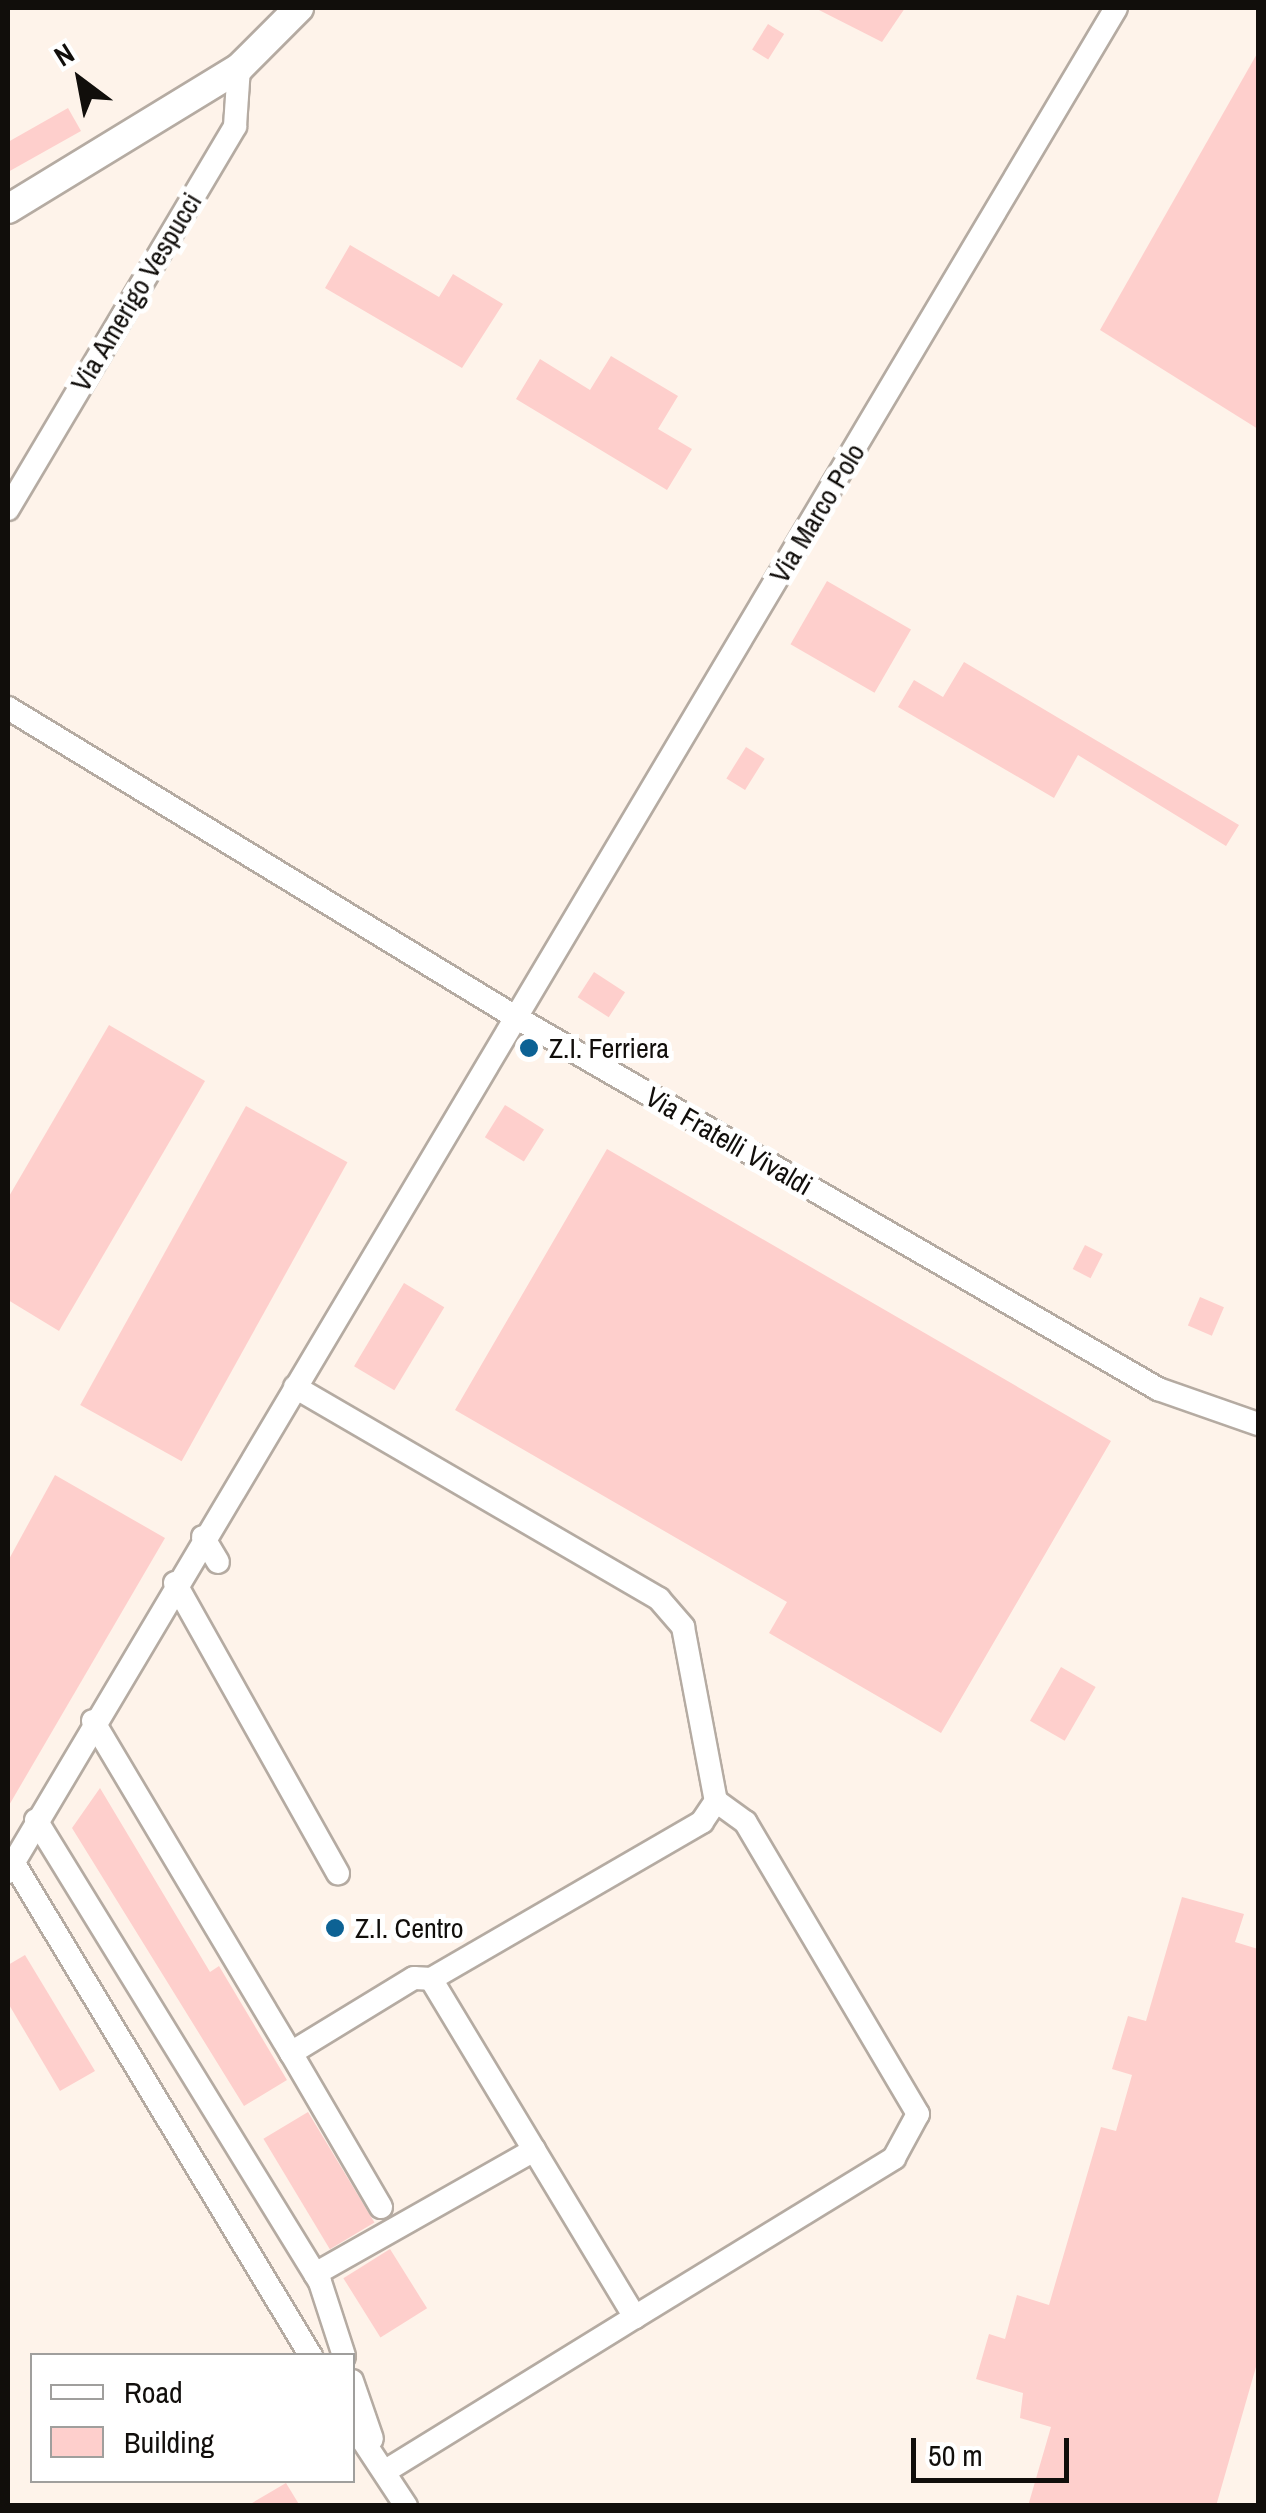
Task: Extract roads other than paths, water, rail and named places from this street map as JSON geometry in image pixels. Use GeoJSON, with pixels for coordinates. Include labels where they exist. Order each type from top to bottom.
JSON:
{"type":"FeatureCollection","features":[{"type":"Feature","properties":{"kind":"main road"},"geometry":{"type":"LineString","coordinates":[[8,209],[239,68],[299,8]]}},
{"type":"Feature","properties":{"kind":"street","name":"Via Marco Polo"},"geometry":{"type":"LineString","coordinates":[[10,1867],[93,1721],[517,1018],[1116,8]]}},
{"type":"Feature","properties":{"kind":"street","name":"Via Amerigo Vespucci"},"geometry":{"type":"LineString","coordinates":[[8,509],[235,126],[239,68]]}},
{"type":"Feature","properties":{"kind":"street","name":"Via Fratelli Vivaldi"},"geometry":{"type":"LineString","coordinates":[[8,708],[517,1018],[1158,1389],[1258,1424]]}},
{"type":"Feature","properties":{"kind":"street"},"geometry":{"type":"LineString","coordinates":[[294,1386],[660,1600],[682,1627],[716,1801],[746,1822],[918,2114],[894,2158],[383,2465]]}},
{"type":"Feature","properties":{"kind":"street"},"geometry":{"type":"LineString","coordinates":[[203,1537],[218,1562]]}},
{"type":"Feature","properties":{"kind":"street"},"geometry":{"type":"LineString","coordinates":[[175,1584],[338,1873]]}},
{"type":"Feature","properties":{"kind":"street"},"geometry":{"type":"LineString","coordinates":[[93,1721],[381,2207]]}},
{"type":"Feature","properties":{"kind":"street"},"geometry":{"type":"LineString","coordinates":[[291,2053],[414,1978],[431,1979],[702,1822],[716,1801]]}},
{"type":"Feature","properties":{"kind":"street"},"geometry":{"type":"LineString","coordinates":[[36,1820],[315,2274],[343,2353]]}},
{"type":"Feature","properties":{"kind":"street"},"geometry":{"type":"LineString","coordinates":[[10,1867],[309,2353]]}},
{"type":"Feature","properties":{"kind":"street"},"geometry":{"type":"LineString","coordinates":[[431,1979],[635,2317]]}},
{"type":"Feature","properties":{"kind":"street"},"geometry":{"type":"LineString","coordinates":[[315,2274],[534,2150]]}},
{"type":"Feature","properties":{"kind":"street"},"geometry":{"type":"LineString","coordinates":[[358,2420],[406,2506]]}},
{"type":"Feature","properties":{"kind":"place","name":"Z.I. Ferriera"},"geometry":{"type":"Point","coordinates":[529,1048]}},
{"type":"Feature","properties":{"kind":"place","name":"Z.I. Centro"},"geometry":{"type":"Point","coordinates":[335,1928]}}]}
